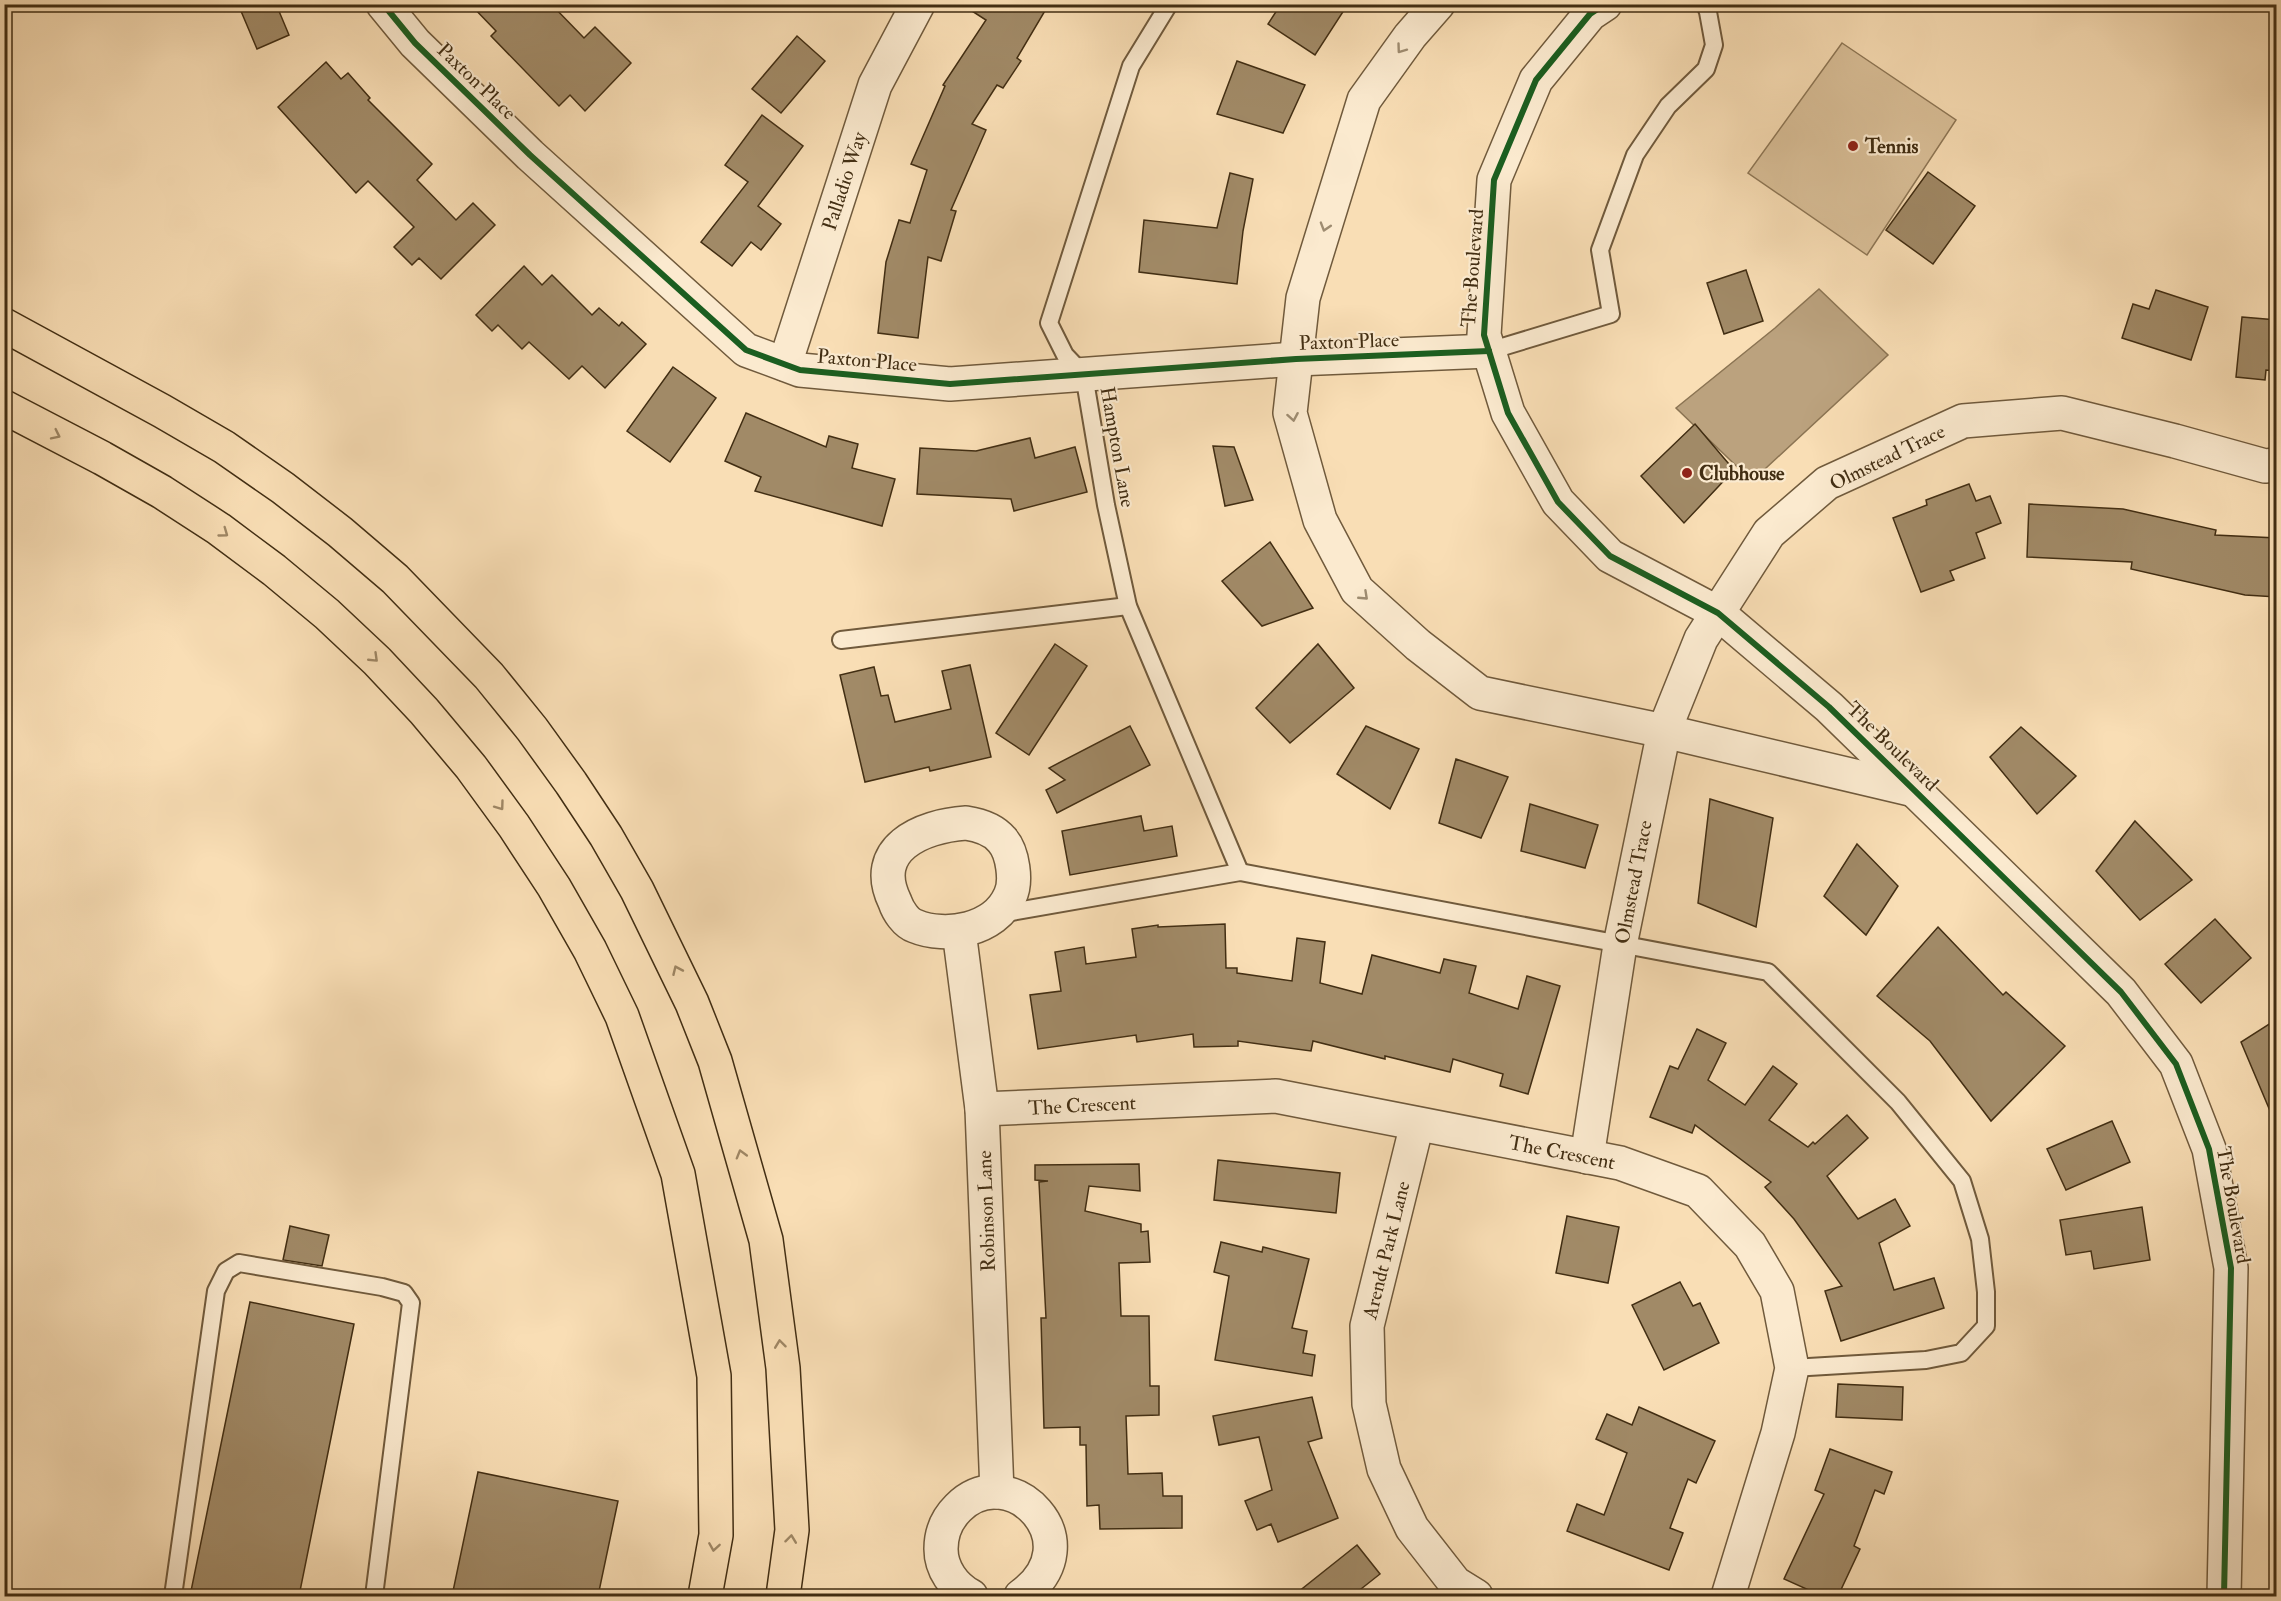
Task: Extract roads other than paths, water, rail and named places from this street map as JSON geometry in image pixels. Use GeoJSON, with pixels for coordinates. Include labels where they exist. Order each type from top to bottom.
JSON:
{"type":"FeatureCollection","features":[{"type":"Feature","properties":{"kind":"main road"},"geometry":{"type":"LineString","coordinates":[[4,325],[224,447],[283,488],[340,532],[395,579],[489,676],[552,756],[606,836],[666,946],[696,1013],[715,1061],[766,1240],[783,1368],[792,1530],[783,1596]]}},
{"type":"Feature","properties":{"kind":"main road"},"geometry":{"type":"LineString","coordinates":[[4,407],[102,458],[171,498],[219,529],[327,614],[377,661],[424,711],[464,759],[514,825],[554,887],[590,950],[622,1016],[678,1174],[714,1376],[716,1535],[705,1596]]}},
{"type":"Feature","properties":{"kind":"street","name":"Paxton Place"},"geometry":{"type":"LineString","coordinates":[[383,4],[415,43],[530,155],[746,350],[800,370],[950,384],[1296,359],[1489,351]]}},
{"type":"Feature","properties":{"kind":"street","name":"Palladio Way"},"geometry":{"type":"LineString","coordinates":[[785,364],[875,85],[918,4]]}},
{"type":"Feature","properties":{"kind":"street","name":"The Boulevard"},"geometry":{"type":"LineString","coordinates":[[1438,4],[1410,36],[1364,100],[1303,298],[1290,412],[1320,520],[1357,590],[1418,645],[1480,693],[1664,731],[1914,790]]}},
{"type":"Feature","properties":{"kind":"street","name":"The Boulevard"},"geometry":{"type":"LineString","coordinates":[[1605,4],[1590,14],[1536,80],[1494,180],[1484,335],[1508,413],[1558,502],[1610,556],[1718,613],[1829,707],[2121,992],[2176,1064],[2209,1149],[2231,1268],[2224,1596]]}},
{"type":"Feature","properties":{"kind":"street","name":"Olmstead Trace"},"geometry":{"type":"LineString","coordinates":[[1587,1157],[1620,945],[1664,731],[1701,639],[1769,533],[1827,483],[1963,421],[2062,413],[2265,466],[2277,465]]}},
{"type":"Feature","properties":{"kind":"street"},"geometry":{"type":"LineString","coordinates":[[966,823],[984,826],[1003,840],[1010,856],[1013,875],[1011,896],[996,915],[984,924],[959,931],[930,931],[911,925],[898,909],[890,893],[888,866],[897,851],[913,837],[932,827],[966,823]]}},
{"type":"Feature","properties":{"kind":"street","name":"Robinson Lane"},"geometry":{"type":"LineString","coordinates":[[959,931],[982,1109],[997,1492]]}},
{"type":"Feature","properties":{"kind":"street","name":"The Crescent"},"geometry":{"type":"LineString","coordinates":[[982,1109],[1276,1096],[1620,1163],[1698,1191],[1750,1245],[1777,1291],[1792,1368],[1778,1433],[1728,1596]]}},
{"type":"Feature","properties":{"kind":"street","name":"Arendt Park Lane"},"geometry":{"type":"LineString","coordinates":[[1417,1124],[1367,1326],[1369,1404],[1384,1469],[1412,1528],[1455,1582],[1476,1596]]}},
{"type":"Feature","properties":{"kind":"street"},"geometry":{"type":"LineString","coordinates":[[971,1596],[954,1584],[945,1569],[941,1551],[943,1533],[950,1516],[963,1503],[979,1495],[997,1492],[1015,1496],[1031,1505],[1042,1519],[1049,1536],[1051,1554],[1046,1571],[1035,1586],[1021,1596]]}},
{"type":"Feature","properties":{"kind":"lane","name":"Hampton Lane"},"geometry":{"type":"LineString","coordinates":[[1169,4],[1131,66],[1049,323],[1065,355],[1084,375],[1106,506],[1128,606],[1240,872]]}},
{"type":"Feature","properties":{"kind":"lane"},"geometry":{"type":"LineString","coordinates":[[1489,351],[1611,314],[1600,250],[1635,155],[1668,106],[1706,69],[1714,45],[1705,4]]}},
{"type":"Feature","properties":{"kind":"lane"},"geometry":{"type":"LineString","coordinates":[[841,640],[1128,606]]}},
{"type":"Feature","properties":{"kind":"lane"},"geometry":{"type":"LineString","coordinates":[[996,915],[1240,872],[1768,972],[1898,1102],[1962,1181],[1980,1239],[1986,1292],[1986,1326],[1961,1353],[1926,1360],[1792,1368]]}},
{"type":"Feature","properties":{"kind":"lane"},"geometry":{"type":"LineString","coordinates":[[173,1596],[216,1291],[226,1271],[239,1263],[382,1287],[404,1293],[411,1303],[374,1596]]}},
{"type":"Feature","properties":{"kind":"place","name":"Tennis"},"geometry":{"type":"Point","coordinates":[1853,146]}},
{"type":"Feature","properties":{"kind":"place","name":"Clubhouse"},"geometry":{"type":"Point","coordinates":[1687,473]}}]}
